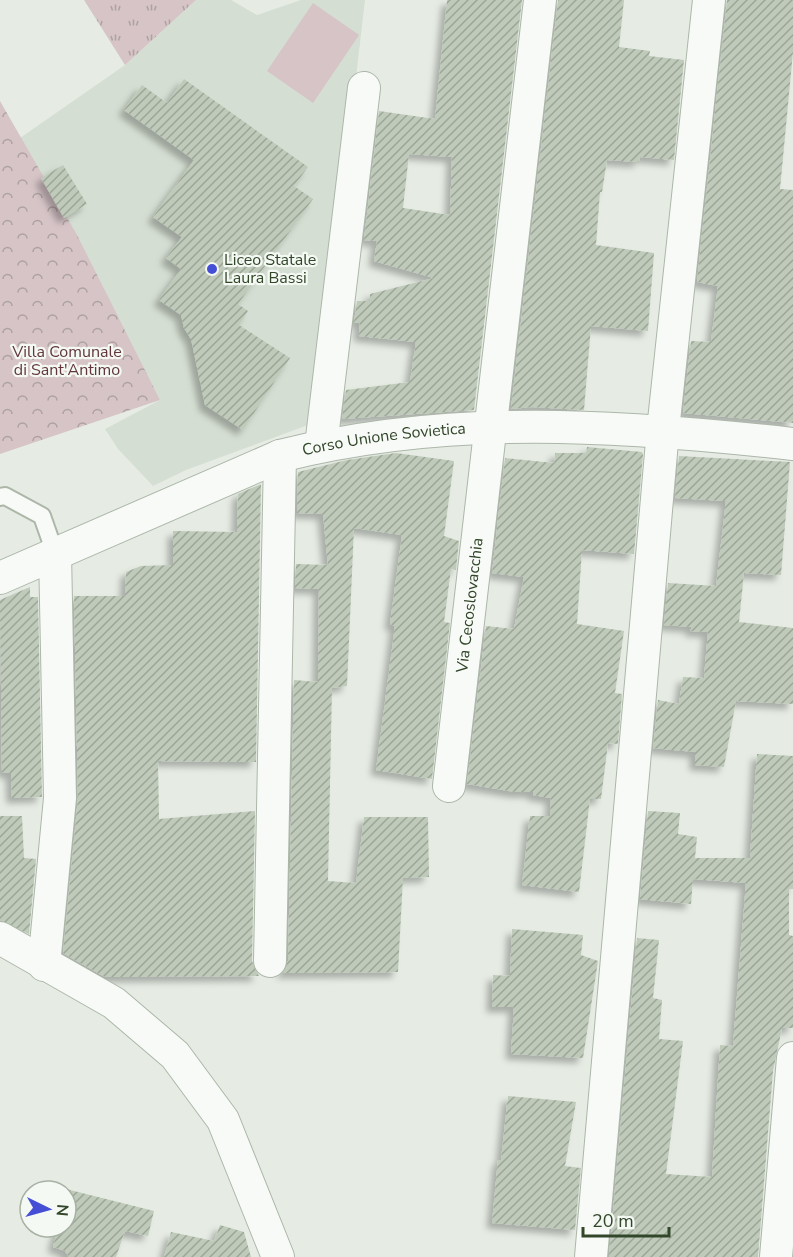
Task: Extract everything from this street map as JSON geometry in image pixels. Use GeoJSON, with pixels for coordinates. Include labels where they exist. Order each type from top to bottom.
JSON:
{"type":"FeatureCollection","features":[{"type":"Feature","properties":{"kind":"street","name":"Via Cecoslovacchia"},"geometry":{"type":"LineString","coordinates":[[449,786],[540,0]]}},
{"type":"Feature","properties":{"kind":"street"},"geometry":{"type":"LineString","coordinates":[[591,1257],[663,430],[709,0]]}},
{"type":"Feature","properties":{"kind":"street"},"geometry":{"type":"LineString","coordinates":[[321,446],[364,88]]}},
{"type":"Feature","properties":{"kind":"street","name":"Corso Unione Sovietica"},"geometry":{"type":"LineString","coordinates":[[0,578],[280,456],[321,446],[428,430],[491,426],[663,430],[793,444]]}},
{"type":"Feature","properties":{"kind":"street"},"geometry":{"type":"LineString","coordinates":[[270,961],[280,456]]}},
{"type":"Feature","properties":{"kind":"street"},"geometry":{"type":"LineString","coordinates":[[44,965],[60,798],[55,553]]}},
{"type":"Feature","properties":{"kind":"street"},"geometry":{"type":"LineString","coordinates":[[0,938],[114,1003],[175,1055],[223,1120],[278,1257]]}},
{"type":"Feature","properties":{"kind":"street"},"geometry":{"type":"LineString","coordinates":[[776,1257],[793,1058]]}},
{"type":"Feature","properties":{"kind":"lane"},"geometry":{"type":"LineString","coordinates":[[0,497],[5,496],[42,516],[55,553]]}},
{"type":"Feature","properties":{"kind":"shaded area","name":"Liceo Statale Laura Bassi"},"geometry":{"type":"Polygon","coordinates":[[[196,0],[231,0],[257,15],[301,0],[365,0],[316,422],[186,470],[153,486],[118,449],[105,429],[160,400],[20,138],[125,65],[196,0]]]}},
{"type":"Feature","properties":{"kind":"green space"},"geometry":{"type":"Polygon","coordinates":[[[84,0],[196,0],[125,65],[84,0]]]}},
{"type":"Feature","properties":{"kind":"green space"},"geometry":{"type":"Polygon","coordinates":[[[313,3],[359,35],[313,103],[267,71],[313,3]]]}},
{"type":"Feature","properties":{"kind":"green space","name":"Villa Comunale di Sant'Antimo"},"geometry":{"type":"Polygon","coordinates":[[[0,101],[77,235],[160,400],[0,454],[0,101]]]}},
{"type":"Feature","properties":{"kind":"building"},"geometry":{"type":"Polygon","coordinates":[[[447,0],[522,0],[474,410],[342,419],[346,390],[410,382],[416,342],[359,336],[360,323],[354,322],[357,301],[370,301],[370,294],[434,278],[374,261],[377,241],[364,240],[379,111],[435,119],[447,0]],[[409,154],[403,208],[450,215],[452,157],[409,154]]]}},
{"type":"Feature","properties":{"kind":"building"},"geometry":{"type":"Polygon","coordinates":[[[558,0],[624,0],[619,47],[650,51],[649,56],[684,60],[674,160],[640,157],[639,162],[607,160],[602,192],[600,192],[596,245],[654,253],[648,331],[591,326],[584,410],[532,407],[511,409],[558,0]]]}},
{"type":"Feature","properties":{"kind":"building"},"geometry":{"type":"Polygon","coordinates":[[[727,0],[793,0],[793,52],[780,189],[793,190],[793,423],[683,413],[691,341],[711,342],[718,286],[697,282],[727,0]]]}},
{"type":"Feature","properties":{"kind":"building"},"geometry":{"type":"Polygon","coordinates":[[[184,79],[308,167],[294,186],[313,199],[238,304],[248,311],[239,325],[290,358],[243,430],[205,405],[191,339],[184,328],[181,315],[159,300],[181,269],[166,258],[182,237],[153,217],[194,160],[124,110],[142,85],[167,103],[184,79]]]}},
{"type":"Feature","properties":{"kind":"building"},"geometry":{"type":"Polygon","coordinates":[[[63,165],[87,204],[64,218],[41,178],[63,165]]]}},
{"type":"Feature","properties":{"kind":"building"},"geometry":{"type":"Polygon","coordinates":[[[587,447],[642,452],[643,455],[634,554],[582,550],[577,624],[624,631],[615,693],[622,694],[618,744],[608,743],[601,799],[590,799],[579,892],[522,885],[530,816],[550,816],[551,798],[533,795],[533,792],[515,792],[467,784],[486,626],[514,629],[524,577],[492,573],[505,458],[554,463],[555,453],[586,453],[587,447]]]}},
{"type":"Feature","properties":{"kind":"building"},"geometry":{"type":"Polygon","coordinates":[[[396,453],[454,461],[444,536],[459,541],[456,570],[451,569],[444,622],[450,623],[432,779],[376,770],[395,626],[390,624],[402,535],[354,528],[347,686],[332,688],[328,881],[356,883],[364,817],[428,817],[429,877],[403,878],[398,972],[282,973],[288,961],[294,680],[318,682],[319,589],[295,588],[296,564],[328,565],[323,514],[297,513],[298,472],[347,460],[396,453]]]}},
{"type":"Feature","properties":{"kind":"building"},"geometry":{"type":"Polygon","coordinates":[[[679,456],[790,462],[781,575],[744,573],[739,622],[793,628],[793,704],[736,701],[724,767],[695,765],[695,752],[653,748],[658,700],[679,704],[683,677],[704,678],[708,632],[690,631],[692,627],[664,625],[668,583],[716,586],[726,501],[675,498],[679,456]]]}},
{"type":"Feature","properties":{"kind":"building"},"geometry":{"type":"Polygon","coordinates":[[[261,484],[256,762],[158,761],[159,819],[255,811],[252,961],[259,976],[105,977],[63,953],[78,798],[74,596],[125,596],[126,572],[141,566],[173,565],[173,531],[237,532],[238,494],[261,484]]]}},
{"type":"Feature","properties":{"kind":"building"},"geometry":{"type":"Polygon","coordinates":[[[30,587],[30,597],[38,597],[42,797],[12,798],[11,773],[2,772],[0,600],[30,587]]]}},
{"type":"Feature","properties":{"kind":"building"},"geometry":{"type":"Polygon","coordinates":[[[757,754],[793,756],[793,889],[789,889],[789,935],[793,936],[793,1028],[782,1028],[773,1071],[758,1257],[609,1257],[637,938],[659,940],[653,998],[662,1000],[659,1039],[683,1041],[666,1174],[712,1177],[720,1045],[733,1046],[746,883],[693,879],[691,904],[640,899],[648,811],[680,813],[678,834],[697,837],[695,858],[750,858],[757,754]]]}},
{"type":"Feature","properties":{"kind":"building"},"geometry":{"type":"Polygon","coordinates":[[[0,816],[22,816],[24,858],[36,859],[29,934],[0,920],[0,816]]]}},
{"type":"Feature","properties":{"kind":"building"},"geometry":{"type":"Polygon","coordinates":[[[512,929],[583,935],[581,955],[598,961],[583,1058],[511,1054],[514,1007],[492,1007],[493,975],[510,976],[512,929]]]}},
{"type":"Feature","properties":{"kind":"building"},"geometry":{"type":"Polygon","coordinates":[[[508,1096],[576,1102],[565,1166],[581,1168],[575,1230],[492,1223],[498,1160],[501,1160],[508,1096]]]}},
{"type":"Feature","properties":{"kind":"building"},"geometry":{"type":"Polygon","coordinates":[[[78,1192],[154,1211],[148,1236],[125,1231],[116,1257],[69,1257],[65,1251],[53,1247],[55,1239],[78,1239],[78,1192]]]}},
{"type":"Feature","properties":{"kind":"building"},"geometry":{"type":"Polygon","coordinates":[[[220,1225],[244,1232],[251,1257],[164,1257],[171,1232],[214,1241],[220,1225]]]}},
{"type":"Feature","properties":{"kind":"place","name":"Liceo Statale Laura Bassi"},"geometry":{"type":"Point","coordinates":[212,269]}}]}
